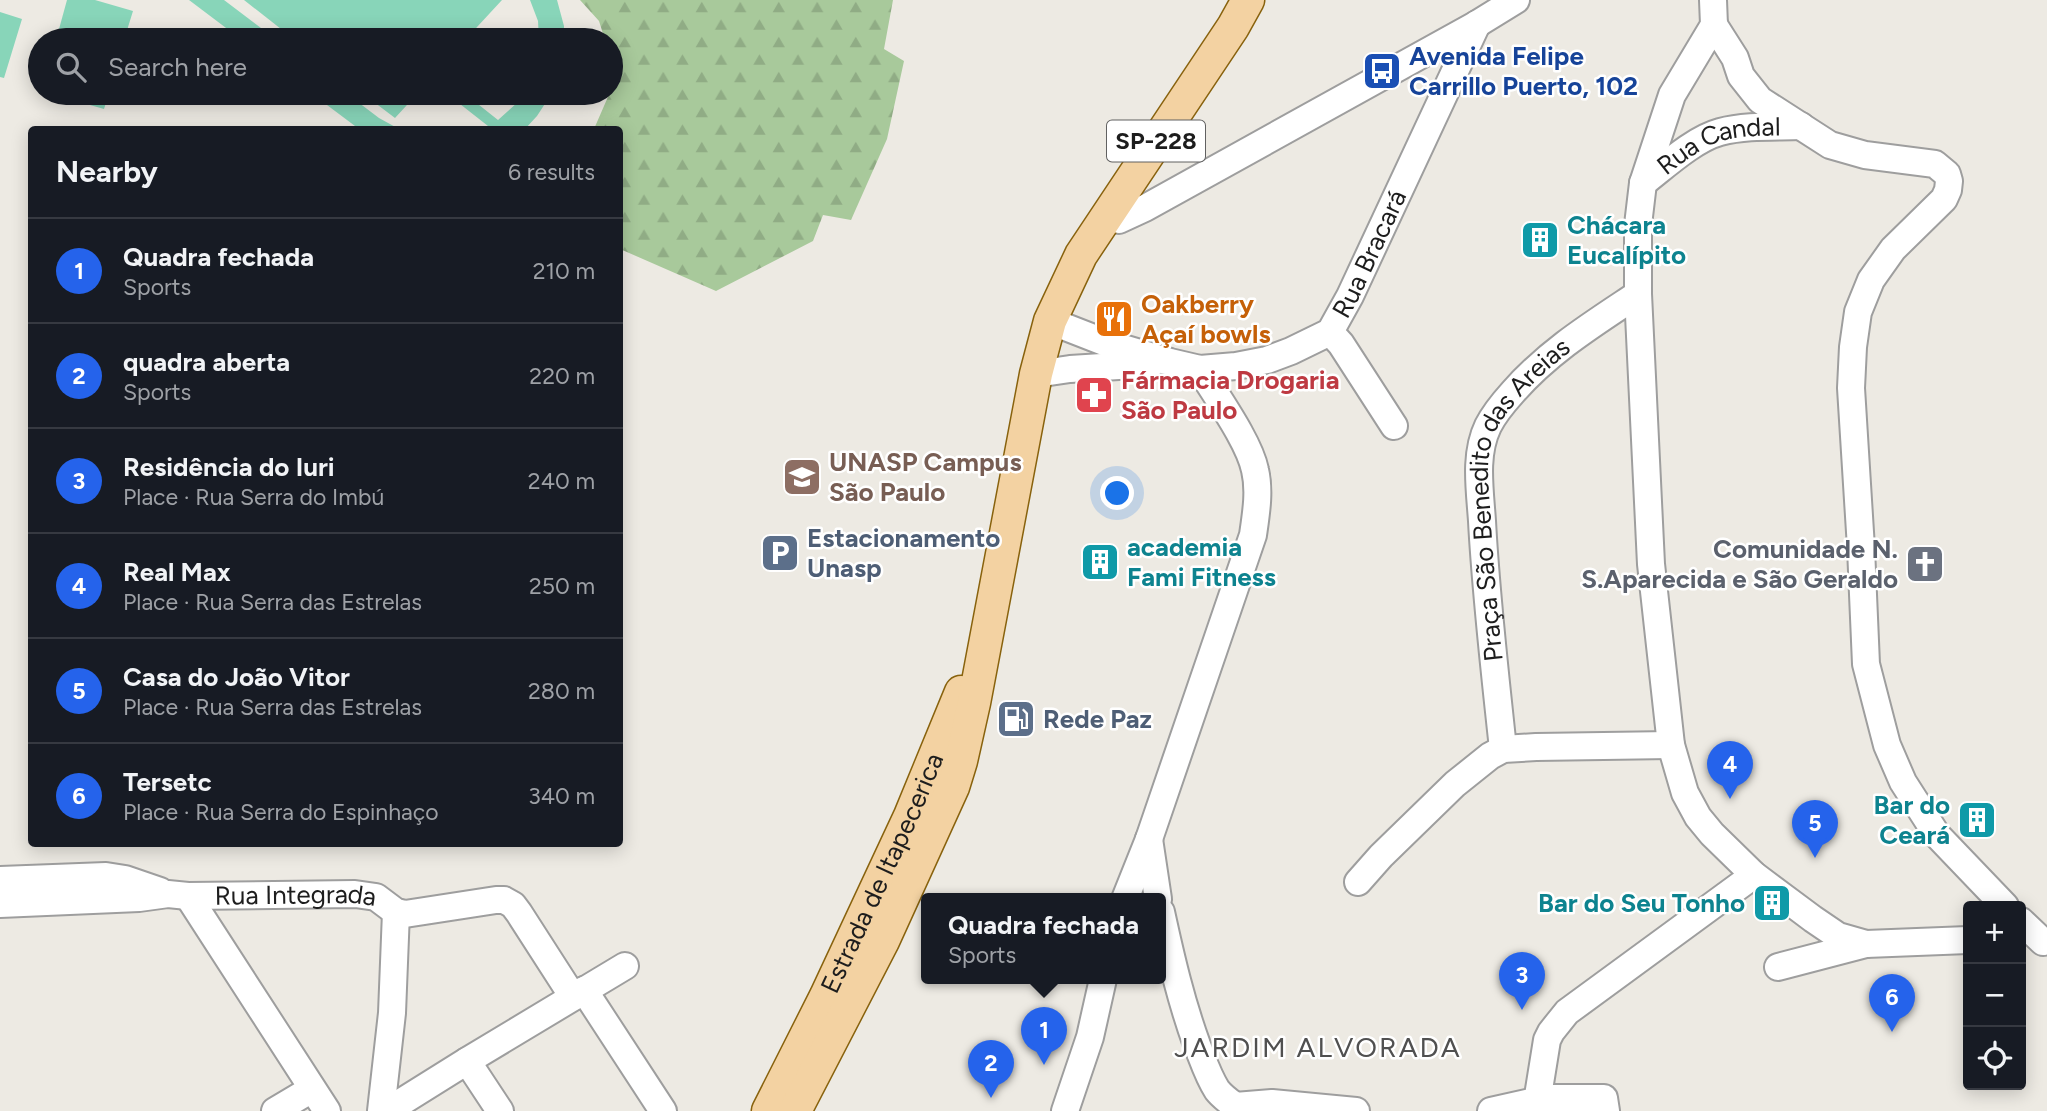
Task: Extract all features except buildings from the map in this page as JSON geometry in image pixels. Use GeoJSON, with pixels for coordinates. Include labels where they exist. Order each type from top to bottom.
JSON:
{"type":"FeatureCollection","features":[{"type":"Feature","properties":{"kind":"main road","name":"Estrada de Itapecerica"},"geometry":{"type":"LineString","coordinates":[[795,1111],[878,953],[953,788],[969,726],[988,630],[1026,381],[1050,321],[1081,255],[1233,27],[1248,0]]}},
{"type":"Feature","properties":{"kind":"main road","name":"Estrada de Itapecerica"},"geometry":{"type":"LineString","coordinates":[[768,1111],[826,996],[910,816],[988,630]]}},
{"type":"Feature","properties":{"kind":"street"},"geometry":{"type":"LineString","coordinates":[[1107,215],[1119,220],[1145,208],[1516,0]]}},
{"type":"Feature","properties":{"kind":"street"},"geometry":{"type":"LineString","coordinates":[[1714,13],[1672,95],[1643,183],[1638,225],[1638,293],[1651,564],[1671,745],[1685,793],[1698,817],[1712,834],[1754,875],[1839,936],[1866,944]]}},
{"type":"Feature","properties":{"kind":"street","name":"Rua Candal"},"geometry":{"type":"LineString","coordinates":[[1714,13],[1741,76],[1760,100],[1830,145],[1865,155],[1935,164],[1947,174],[1948,190],[1938,207],[1893,249],[1871,280],[1858,312],[1851,388],[1866,664],[1887,745],[1903,782],[1937,835],[2000,901]]}},
{"type":"Feature","properties":{"kind":"street","name":"Rua Bracará"},"geometry":{"type":"LineString","coordinates":[[1050,321],[1109,344],[1200,369],[1267,360],[1330,332],[1350,296],[1477,24]]}},
{"type":"Feature","properties":{"kind":"street","name":"Rua Candal"},"geometry":{"type":"LineString","coordinates":[[1643,183],[1695,145],[1719,132],[1749,127],[1801,127]]}},
{"type":"Feature","properties":{"kind":"street","name":"Praça São Benedito das Areias"},"geometry":{"type":"LineString","coordinates":[[1503,749],[1485,575],[1479,463],[1481,444],[1488,425],[1526,377],[1551,353],[1638,293]]}},
{"type":"Feature","properties":{"kind":"street"},"geometry":{"type":"LineString","coordinates":[[1330,332],[1342,344],[1394,426]]}},
{"type":"Feature","properties":{"kind":"street","name":"Rua Bracará"},"geometry":{"type":"LineString","coordinates":[[1026,381],[1070,369],[1170,362]]}},
{"type":"Feature","properties":{"kind":"street"},"geometry":{"type":"LineString","coordinates":[[1127,893],[1149,839],[1253,535],[1256,511],[1255,471],[1249,452],[1200,369]]}},
{"type":"Feature","properties":{"kind":"street"},"geometry":{"type":"LineString","coordinates":[[1359,882],[1381,856],[1455,784],[1503,749],[1671,745]]}},
{"type":"Feature","properties":{"kind":"street"},"geometry":{"type":"LineString","coordinates":[[1149,839],[1157,893]]}},
{"type":"Feature","properties":{"kind":"street"},"geometry":{"type":"LineString","coordinates":[[1536,1101],[1547,1040],[1567,1012],[1754,875]]}},
{"type":"Feature","properties":{"kind":"street","name":"Rua Integrada"},"geometry":{"type":"LineString","coordinates":[[0,880],[106,876],[178,895]]}},
{"type":"Feature","properties":{"kind":"street","name":"Rua Integrada"},"geometry":{"type":"LineString","coordinates":[[0,904],[178,895],[355,894],[376,897],[396,912],[412,914],[504,900],[513,905],[578,994]]}},
{"type":"Feature","properties":{"kind":"street"},"geometry":{"type":"LineString","coordinates":[[178,895],[327,1111]]}},
{"type":"Feature","properties":{"kind":"street"},"geometry":{"type":"LineString","coordinates":[[381,1111],[392,1013],[396,912]]}},
{"type":"Feature","properties":{"kind":"street"},"geometry":{"type":"LineString","coordinates":[[2026,928],[2037,942]]}},
{"type":"Feature","properties":{"kind":"street"},"geometry":{"type":"LineString","coordinates":[[1166,935],[1177,985],[1205,1064],[1217,1089],[1225,1098],[1239,1108],[1272,1103],[1356,1111]]}},
{"type":"Feature","properties":{"kind":"street"},"geometry":{"type":"LineString","coordinates":[[1778,967],[1866,944],[1963,940]]}},
{"type":"Feature","properties":{"kind":"street"},"geometry":{"type":"LineString","coordinates":[[387,1111],[625,966]]}},
{"type":"Feature","properties":{"kind":"street"},"geometry":{"type":"LineString","coordinates":[[1065,1111],[1090,1037],[1102,984]]}},
{"type":"Feature","properties":{"kind":"street"},"geometry":{"type":"LineString","coordinates":[[578,994],[663,1111]]}},
{"type":"Feature","properties":{"kind":"street"},"geometry":{"type":"LineString","coordinates":[[467,1060],[500,1111]]}},
{"type":"Feature","properties":{"kind":"street"},"geometry":{"type":"LineString","coordinates":[[275,1111],[312,1089]]}},
{"type":"Feature","properties":{"kind":"street"},"geometry":{"type":"LineString","coordinates":[[1496,1110],[1567,1096],[1605,1105]]}},
{"type":"Feature","properties":{"kind":"green space"},"geometry":{"type":"Polygon","coordinates":[[[67,0],[95,0],[133,11],[128,28],[59,28],[67,0]]]}},
{"type":"Feature","properties":{"kind":"green space"},"geometry":{"type":"Polygon","coordinates":[[[189,0],[224,0],[261,28],[226,28],[189,0]]]}},
{"type":"Feature","properties":{"kind":"green space"},"geometry":{"type":"Polygon","coordinates":[[[244,0],[502,0],[476,28],[280,28],[244,0]]]}},
{"type":"Feature","properties":{"kind":"green space"},"geometry":{"type":"Polygon","coordinates":[[[530,0],[557,0],[564,28],[538,28],[530,0]]]}},
{"type":"Feature","properties":{"kind":"green space"},"geometry":{"type":"Polygon","coordinates":[[[580,0],[893,0],[884,49],[904,61],[887,139],[851,220],[823,215],[813,241],[716,291],[623,250],[623,126],[595,126],[604,105],[623,105],[623,28],[601,28],[599,21],[580,0]]]}},
{"type":"Feature","properties":{"kind":"green space"},"geometry":{"type":"Polygon","coordinates":[[[0,12],[22,19],[4,78],[0,77],[0,12]]]}},
{"type":"Feature","properties":{"kind":"green space"},"geometry":{"type":"Polygon","coordinates":[[[327,105],[362,105],[394,126],[355,126],[327,105]]]}},
{"type":"Feature","properties":{"kind":"green space"},"geometry":{"type":"Polygon","coordinates":[[[378,105],[407,105],[395,118],[378,105]]]}},
{"type":"Feature","properties":{"kind":"green space"},"geometry":{"type":"Polygon","coordinates":[[[461,105],[479,105],[498,120],[515,105],[544,105],[528,126],[488,126],[461,105]]]}},
{"type":"Feature","properties":{"kind":"place","name":"Avenida Felipe Carrillo Puerto, 102"},"geometry":{"type":"Point","coordinates":[1382,71]}},
{"type":"Feature","properties":{"kind":"place","name":"Chácara Eucalípito"},"geometry":{"type":"Point","coordinates":[1540,240]}},
{"type":"Feature","properties":{"kind":"place","name":"Oakberry Açaí bowls"},"geometry":{"type":"Point","coordinates":[1114,319]}},
{"type":"Feature","properties":{"kind":"place","name":"Fármacia Drogaria São Paulo"},"geometry":{"type":"Point","coordinates":[1094,395]}},
{"type":"Feature","properties":{"kind":"place","name":"UNASP Campus São Paulo"},"geometry":{"type":"Point","coordinates":[802,477]}},
{"type":"Feature","properties":{"kind":"place","name":"Estacionamento Unasp"},"geometry":{"type":"Point","coordinates":[780,553]}},
{"type":"Feature","properties":{"kind":"place","name":"academia Fami Fitness"},"geometry":{"type":"Point","coordinates":[1100,562]}},
{"type":"Feature","properties":{"kind":"place","name":"Comunidade N. S.Aparecida e São Geraldo"},"geometry":{"type":"Point","coordinates":[1925,564]}},
{"type":"Feature","properties":{"kind":"place","name":"Rede Paz"},"geometry":{"type":"Point","coordinates":[1016,719]}},
{"type":"Feature","properties":{"kind":"place","name":"Real Max"},"geometry":{"type":"Point","coordinates":[1730,799]}},
{"type":"Feature","properties":{"kind":"place","name":"Bar do Ceará"},"geometry":{"type":"Point","coordinates":[1977,820]}},
{"type":"Feature","properties":{"kind":"place","name":"Casa do João Vitor"},"geometry":{"type":"Point","coordinates":[1815,858]}},
{"type":"Feature","properties":{"kind":"place","name":"Bar do Seu Tonho"},"geometry":{"type":"Point","coordinates":[1772,903]}},
{"type":"Feature","properties":{"kind":"place","name":"Residência do Iuri"},"geometry":{"type":"Point","coordinates":[1522,1010]}},
{"type":"Feature","properties":{"kind":"place","name":"Tersetc"},"geometry":{"type":"Point","coordinates":[1892,1032]}},
{"type":"Feature","properties":{"kind":"place","name":"Quadra fechada"},"geometry":{"type":"Point","coordinates":[1044,1065]}},
{"type":"Feature","properties":{"kind":"place","name":"quadra aberta"},"geometry":{"type":"Point","coordinates":[991,1098]}},
{"type":"Feature","properties":{"kind":"district","name":"JARDIM ALVORADA"},"geometry":{"type":"Point","coordinates":[1318,1047]}}]}
